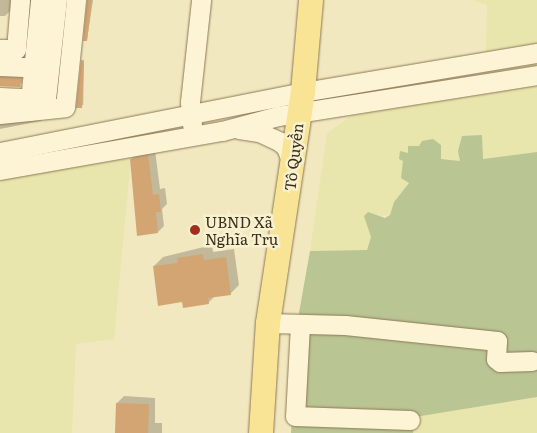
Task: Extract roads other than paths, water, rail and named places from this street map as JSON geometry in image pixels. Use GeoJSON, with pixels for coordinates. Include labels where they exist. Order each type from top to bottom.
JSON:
{"type":"FeatureCollection","features":[{"type":"Feature","properties":{"kind":"main road","name":"Tô Quyền"},"geometry":{"type":"LineString","coordinates":[[261,433],[268,323],[303,92],[311,0]]}},
{"type":"Feature","properties":{"kind":"street"},"geometry":{"type":"LineString","coordinates":[[19,105],[65,107],[72,101],[42,56],[20,0]]}},
{"type":"Feature","properties":{"kind":"street"},"geometry":{"type":"LineString","coordinates":[[19,105],[42,56],[57,0]]}},
{"type":"Feature","properties":{"kind":"street"},"geometry":{"type":"LineString","coordinates":[[19,105],[42,56],[52,15],[76,0]]}},
{"type":"Feature","properties":{"kind":"street"},"geometry":{"type":"LineString","coordinates":[[194,136],[190,114],[201,0]]}},
{"type":"Feature","properties":{"kind":"street"},"geometry":{"type":"LineString","coordinates":[[0,152],[303,92],[537,53]]}},
{"type":"Feature","properties":{"kind":"street"},"geometry":{"type":"LineString","coordinates":[[0,170],[231,129],[278,116],[298,115],[537,75]]}},
{"type":"Feature","properties":{"kind":"street"},"geometry":{"type":"LineString","coordinates":[[231,129],[253,130],[271,136],[286,147],[293,166]]}},
{"type":"Feature","properties":{"kind":"street"},"geometry":{"type":"LineString","coordinates":[[268,323],[344,325],[497,341],[496,359],[500,362],[532,361]]}},
{"type":"Feature","properties":{"kind":"street"},"geometry":{"type":"LineString","coordinates":[[300,324],[295,416],[410,420]]}},
{"type":"Feature","properties":{"kind":"place","name":"UBND Xã Nghĩa Trụ"},"geometry":{"type":"Point","coordinates":[195,230]}}]}
